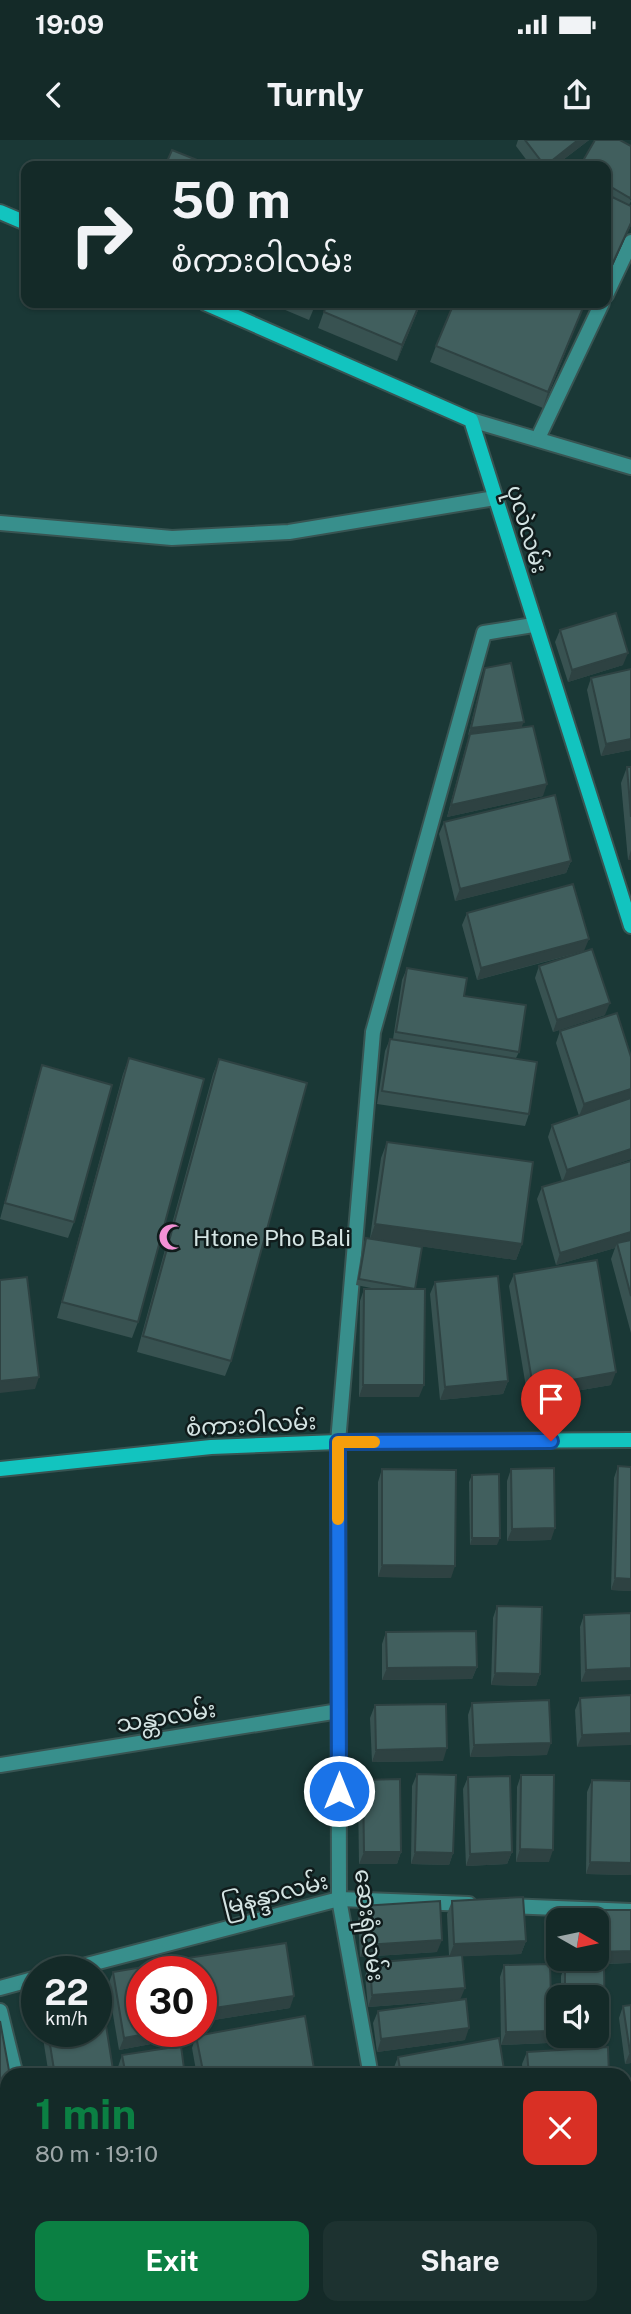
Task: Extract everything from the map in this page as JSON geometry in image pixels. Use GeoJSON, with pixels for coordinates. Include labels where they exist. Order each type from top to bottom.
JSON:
{"type":"FeatureCollection","features":[{"type":"Feature","properties":{"kind":"main road"},"geometry":{"type":"LineString","coordinates":[[0,212],[21,221]]}},
{"type":"Feature","properties":{"kind":"main road"},"geometry":{"type":"LineString","coordinates":[[216,308],[471,420]]}},
{"type":"Feature","properties":{"kind":"main road","name":"ပုလဲလမ်း"},"geometry":{"type":"LineString","coordinates":[[471,420],[533,625],[631,926]]}},
{"type":"Feature","properties":{"kind":"main road","name":"စံကားဝါလမ်း"},"geometry":{"type":"LineString","coordinates":[[0,1469],[211,1447],[338,1442],[631,1440]]}},
{"type":"Feature","properties":{"kind":"street"},"geometry":{"type":"LineString","coordinates":[[611,284],[631,242]]}},
{"type":"Feature","properties":{"kind":"street"},"geometry":{"type":"LineString","coordinates":[[538,438],[600,308]]}},
{"type":"Feature","properties":{"kind":"street"},"geometry":{"type":"LineString","coordinates":[[471,420],[631,467]]}},
{"type":"Feature","properties":{"kind":"street"},"geometry":{"type":"LineString","coordinates":[[0,523],[172,538],[289,532],[495,498]]}},
{"type":"Feature","properties":{"kind":"street","name":"ဆေးရုံလမ်း"},"geometry":{"type":"LineString","coordinates":[[370,2068],[339,1899],[338,1442],[373,1032],[484,633],[533,625]]}},
{"type":"Feature","properties":{"kind":"street","name":"သန္တာလမ်း"},"geometry":{"type":"LineString","coordinates":[[0,1765],[339,1711]]}},
{"type":"Feature","properties":{"kind":"street","name":"မြနန္ဒာလမ်း"},"geometry":{"type":"LineString","coordinates":[[112,1958],[339,1899],[631,1911]]}},
{"type":"Feature","properties":{"kind":"street"},"geometry":{"type":"LineString","coordinates":[[0,1988],[21,1983]]}},
{"type":"Feature","properties":{"kind":"street"},"geometry":{"type":"LineString","coordinates":[[0,2011],[14,2068]]}},
{"type":"Feature","properties":{"kind":"building"},"geometry":{"type":"Polygon","coordinates":[[[525,140],[578,140],[551,161],[541,161],[525,140]]]}},
{"type":"Feature","properties":{"kind":"building"},"geometry":{"type":"Polygon","coordinates":[[[595,140],[620,140],[631,146],[630,198],[611,187],[611,161],[583,161],[595,140]]]}},
{"type":"Feature","properties":{"kind":"building"},"geometry":{"type":"Polygon","coordinates":[[[172,150],[200,161],[167,161],[172,150]]]}},
{"type":"Feature","properties":{"kind":"building"},"geometry":{"type":"Polygon","coordinates":[[[611,196],[631,206],[631,223],[611,267],[611,196]]]}},
{"type":"Feature","properties":{"kind":"building"},"geometry":{"type":"Polygon","coordinates":[[[325,308],[418,308],[402,345],[324,312],[325,308]]]}},
{"type":"Feature","properties":{"kind":"building"},"geometry":{"type":"Polygon","coordinates":[[[452,308],[583,308],[548,392],[436,346],[452,308]]]}},
{"type":"Feature","properties":{"kind":"building"},"geometry":{"type":"Polygon","coordinates":[[[616,613],[628,653],[572,670],[560,630],[616,613]]]}},
{"type":"Feature","properties":{"kind":"building"},"geometry":{"type":"Polygon","coordinates":[[[511,663],[524,722],[471,728],[485,668],[511,663]]]}},
{"type":"Feature","properties":{"kind":"building"},"geometry":{"type":"Polygon","coordinates":[[[631,669],[631,739],[606,744],[591,678],[631,669]]]}},
{"type":"Feature","properties":{"kind":"building"},"geometry":{"type":"Polygon","coordinates":[[[533,726],[547,784],[451,805],[470,734],[533,726]]]}},
{"type":"Feature","properties":{"kind":"building"},"geometry":{"type":"Polygon","coordinates":[[[627,767],[631,767],[631,817],[627,767]]]}},
{"type":"Feature","properties":{"kind":"building"},"geometry":{"type":"Polygon","coordinates":[[[555,795],[571,861],[460,889],[444,822],[555,795]]]}},
{"type":"Feature","properties":{"kind":"building"},"geometry":{"type":"Polygon","coordinates":[[[573,884],[589,939],[481,968],[467,913],[573,884]]]}},
{"type":"Feature","properties":{"kind":"building"},"geometry":{"type":"Polygon","coordinates":[[[592,949],[610,1003],[557,1020],[539,966],[592,949]]]}},
{"type":"Feature","properties":{"kind":"building"},"geometry":{"type":"Polygon","coordinates":[[[407,968],[467,978],[464,996],[526,1005],[519,1052],[396,1032],[407,968]]]}},
{"type":"Feature","properties":{"kind":"building"},"geometry":{"type":"Polygon","coordinates":[[[617,1013],[631,1057],[631,1089],[584,1104],[560,1031],[617,1013]]]}},
{"type":"Feature","properties":{"kind":"building"},"geometry":{"type":"Polygon","coordinates":[[[390,1039],[537,1062],[529,1114],[382,1091],[390,1039]]]}},
{"type":"Feature","properties":{"kind":"building"},"geometry":{"type":"Polygon","coordinates":[[[129,1058],[204,1079],[138,1322],[62,1302],[129,1058]]]}},
{"type":"Feature","properties":{"kind":"building"},"geometry":{"type":"Polygon","coordinates":[[[219,1059],[307,1083],[231,1361],[143,1336],[219,1059]]]}},
{"type":"Feature","properties":{"kind":"building"},"geometry":{"type":"Polygon","coordinates":[[[42,1065],[112,1085],[74,1222],[5,1203],[42,1065]]]}},
{"type":"Feature","properties":{"kind":"building"},"geometry":{"type":"Polygon","coordinates":[[[631,1098],[631,1149],[567,1170],[552,1125],[631,1098]]]}},
{"type":"Feature","properties":{"kind":"building"},"geometry":{"type":"Polygon","coordinates":[[[387,1142],[533,1162],[522,1244],[375,1224],[387,1142]]]}},
{"type":"Feature","properties":{"kind":"building"},"geometry":{"type":"Polygon","coordinates":[[[631,1161],[631,1232],[560,1253],[542,1187],[631,1161]]]}},
{"type":"Feature","properties":{"kind":"building"},"geometry":{"type":"Polygon","coordinates":[[[366,1238],[422,1247],[415,1289],[359,1279],[366,1238]]]}},
{"type":"Feature","properties":{"kind":"building"},"geometry":{"type":"Polygon","coordinates":[[[631,1240],[631,1296],[617,1243],[631,1240]]]}},
{"type":"Feature","properties":{"kind":"building"},"geometry":{"type":"Polygon","coordinates":[[[597,1260],[616,1372],[533,1387],[514,1274],[597,1260]]]}},
{"type":"Feature","properties":{"kind":"building"},"geometry":{"type":"Polygon","coordinates":[[[498,1276],[508,1381],[445,1387],[435,1282],[498,1276]]]}},
{"type":"Feature","properties":{"kind":"building"},"geometry":{"type":"Polygon","coordinates":[[[27,1277],[39,1377],[0,1381],[0,1280],[27,1277]]]}},
{"type":"Feature","properties":{"kind":"building"},"geometry":{"type":"Polygon","coordinates":[[[364,1289],[425,1289],[424,1385],[363,1385],[364,1289]]]}},
{"type":"Feature","properties":{"kind":"building"},"geometry":{"type":"Polygon","coordinates":[[[618,1466],[631,1467],[631,1579],[615,1578],[618,1466]]]}},
{"type":"Feature","properties":{"kind":"building"},"geometry":{"type":"Polygon","coordinates":[[[554,1468],[555,1528],[512,1529],[511,1469],[554,1468]]]}},
{"type":"Feature","properties":{"kind":"building"},"geometry":{"type":"Polygon","coordinates":[[[382,1469],[456,1470],[455,1566],[382,1565],[382,1469]]]}},
{"type":"Feature","properties":{"kind":"building"},"geometry":{"type":"Polygon","coordinates":[[[499,1474],[500,1538],[472,1538],[472,1475],[499,1474]]]}},
{"type":"Feature","properties":{"kind":"building"},"geometry":{"type":"Polygon","coordinates":[[[497,1606],[542,1607],[540,1674],[495,1673],[497,1606]]]}},
{"type":"Feature","properties":{"kind":"building"},"geometry":{"type":"Polygon","coordinates":[[[631,1613],[631,1668],[586,1670],[584,1615],[631,1613]]]}},
{"type":"Feature","properties":{"kind":"building"},"geometry":{"type":"Polygon","coordinates":[[[476,1631],[477,1667],[387,1668],[386,1632],[476,1631]]]}},
{"type":"Feature","properties":{"kind":"building"},"geometry":{"type":"Polygon","coordinates":[[[631,1695],[631,1733],[582,1735],[580,1698],[631,1695]]]}},
{"type":"Feature","properties":{"kind":"building"},"geometry":{"type":"Polygon","coordinates":[[[549,1700],[551,1743],[474,1745],[472,1703],[549,1700]]]}},
{"type":"Feature","properties":{"kind":"building"},"geometry":{"type":"Polygon","coordinates":[[[446,1704],[447,1748],[376,1750],[375,1705],[446,1704]]]}},
{"type":"Feature","properties":{"kind":"building"},"geometry":{"type":"Polygon","coordinates":[[[417,1774],[456,1775],[453,1853],[415,1852],[417,1774]]]}},
{"type":"Feature","properties":{"kind":"building"},"geometry":{"type":"Polygon","coordinates":[[[521,1775],[554,1775],[553,1850],[520,1849],[521,1775]]]}},
{"type":"Feature","properties":{"kind":"building"},"geometry":{"type":"Polygon","coordinates":[[[510,1776],[512,1852],[470,1854],[468,1777],[510,1776]]]}},
{"type":"Feature","properties":{"kind":"building"},"geometry":{"type":"Polygon","coordinates":[[[400,1779],[401,1852],[364,1852],[363,1780],[400,1779]]]}},
{"type":"Feature","properties":{"kind":"building"},"geometry":{"type":"Polygon","coordinates":[[[592,1780],[631,1781],[631,1863],[590,1862],[592,1780]]]}},
{"type":"Feature","properties":{"kind":"building"},"geometry":{"type":"Polygon","coordinates":[[[523,1897],[526,1941],[454,1944],[452,1901],[523,1897]]]}},
{"type":"Feature","properties":{"kind":"building"},"geometry":{"type":"Polygon","coordinates":[[[440,1901],[442,1940],[365,1945],[362,1906],[440,1901]]]}},
{"type":"Feature","properties":{"kind":"building"},"geometry":{"type":"Polygon","coordinates":[[[609,1910],[631,1910],[631,1951],[609,1952],[609,1910]]]}},
{"type":"Feature","properties":{"kind":"building"},"geometry":{"type":"Polygon","coordinates":[[[286,1943],[294,1996],[217,2008],[217,1956],[201,1956],[286,1943]]]}},
{"type":"Feature","properties":{"kind":"building"},"geometry":{"type":"Polygon","coordinates":[[[462,1955],[465,1988],[372,1995],[370,1963],[462,1955]]]}},
{"type":"Feature","properties":{"kind":"building"},"geometry":{"type":"Polygon","coordinates":[[[546,1964],[546,1971],[550,1971],[551,1985],[546,1985],[546,2031],[506,2032],[504,1965],[546,1964]]]}},
{"type":"Feature","properties":{"kind":"building"},"geometry":{"type":"Polygon","coordinates":[[[126,1970],[126,2038],[124,2038],[113,1972],[126,1970]]]}},
{"type":"Feature","properties":{"kind":"building"},"geometry":{"type":"Polygon","coordinates":[[[565,1971],[604,1971],[604,1985],[565,1985],[565,1971]]]}},
{"type":"Feature","properties":{"kind":"building"},"geometry":{"type":"Polygon","coordinates":[[[466,1999],[469,2028],[381,2039],[378,2011],[466,1999]]]}},
{"type":"Feature","properties":{"kind":"building"},"geometry":{"type":"Polygon","coordinates":[[[631,2005],[631,2052],[630,2052],[623,2006],[631,2005]]]}},
{"type":"Feature","properties":{"kind":"building"},"geometry":{"type":"Polygon","coordinates":[[[305,2016],[314,2068],[202,2068],[198,2047],[217,2047],[217,2032],[305,2016]]]}},
{"type":"Feature","properties":{"kind":"building"},"geometry":{"type":"Polygon","coordinates":[[[0,2021],[9,2068],[0,2068],[0,2021]]]}},
{"type":"Feature","properties":{"kind":"building"},"geometry":{"type":"Polygon","coordinates":[[[499,2038],[504,2068],[400,2068],[398,2057],[499,2038]]]}},
{"type":"Feature","properties":{"kind":"building"},"geometry":{"type":"Polygon","coordinates":[[[50,2047],[109,2047],[113,2068],[54,2068],[50,2047]]]}},
{"type":"Feature","properties":{"kind":"building"},"geometry":{"type":"Polygon","coordinates":[[[181,2047],[184,2068],[124,2068],[122,2055],[181,2047]]]}},
{"type":"Feature","properties":{"kind":"building"},"geometry":{"type":"Polygon","coordinates":[[[608,2048],[609,2068],[528,2068],[527,2052],[608,2048]]]}},
{"type":"Feature","properties":{"kind":"slow traffic"},"geometry":{"type":"LineString","coordinates":[[338,1519],[338,1442],[374,1442]]}},
{"type":"Feature","properties":{"kind":"place","name":"Htone Pho Bali"},"geometry":{"type":"Point","coordinates":[172,1237]}},
{"type":"Feature","properties":{"kind":"route"},"geometry":{"type":"LineString","coordinates":[[339,1791],[338,1442],[551,1441]]}}]}
